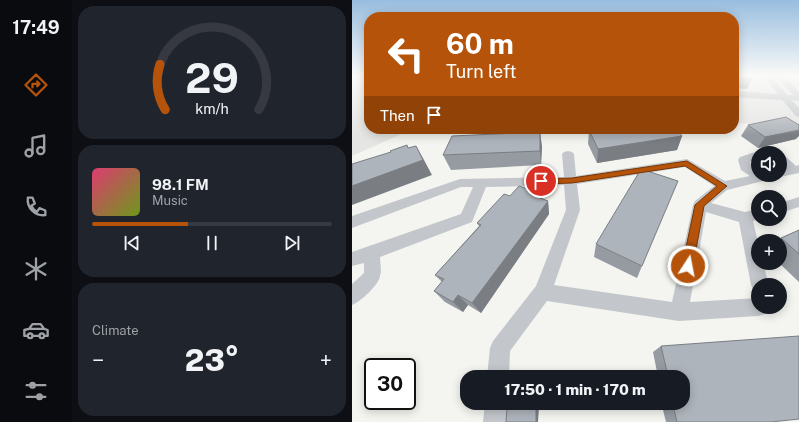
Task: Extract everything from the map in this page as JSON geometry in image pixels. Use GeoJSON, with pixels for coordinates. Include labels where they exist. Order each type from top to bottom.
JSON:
{"type":"FeatureCollection","features":[{"type":"Feature","properties":{"kind":"street"},"geometry":{"type":"LineString","coordinates":[[762,96],[799,97]]}},
{"type":"Feature","properties":{"kind":"street"},"geometry":{"type":"LineString","coordinates":[[784,97],[799,114]]}},
{"type":"Feature","properties":{"kind":"street"},"geometry":{"type":"LineString","coordinates":[[498,370],[500,348],[542,292],[573,210],[572,181],[568,154]]}},
{"type":"Feature","properties":{"kind":"street"},"geometry":{"type":"LineString","coordinates":[[751,157],[744,160],[745,167],[751,170]]}},
{"type":"Feature","properties":{"kind":"street"},"geometry":{"type":"LineString","coordinates":[[352,222],[460,184],[572,181],[687,163],[723,186]]}},
{"type":"Feature","properties":{"kind":"street"},"geometry":{"type":"LineString","coordinates":[[787,163],[797,169]]}},
{"type":"Feature","properties":{"kind":"street"},"geometry":{"type":"LineString","coordinates":[[787,171],[797,169]]}},
{"type":"Feature","properties":{"kind":"street"},"geometry":{"type":"LineString","coordinates":[[679,312],[700,205],[723,186],[751,179]]}},
{"type":"Feature","properties":{"kind":"street"},"geometry":{"type":"LineString","coordinates":[[352,259],[467,218],[481,183]]}},
{"type":"Feature","properties":{"kind":"street"},"geometry":{"type":"LineString","coordinates":[[787,206],[799,202]]}},
{"type":"Feature","properties":{"kind":"street"},"geometry":{"type":"LineString","coordinates":[[700,205],[751,216]]}},
{"type":"Feature","properties":{"kind":"street"},"geometry":{"type":"LineString","coordinates":[[752,226],[759,278]]}},
{"type":"Feature","properties":{"kind":"street"},"geometry":{"type":"LineString","coordinates":[[352,296],[372,276],[372,253]]}},
{"type":"Feature","properties":{"kind":"street"},"geometry":{"type":"LineString","coordinates":[[542,292],[679,312],[751,307]]}},
{"type":"Feature","properties":{"kind":"street"},"geometry":{"type":"LineString","coordinates":[[495,422],[496,410]]}},
{"type":"Feature","properties":{"kind":"shaded area"},"geometry":{"type":"Polygon","coordinates":[[[352,96],[364,96],[364,134],[402,134],[352,156],[352,96]]]}},
{"type":"Feature","properties":{"kind":"shaded area"},"geometry":{"type":"Polygon","coordinates":[[[739,96],[799,96],[799,127],[739,123],[739,96]]]}},
{"type":"Feature","properties":{"kind":"building"},"geometry":{"type":"Polygon","coordinates":[[[786,117],[799,125],[799,130],[765,137],[748,125],[786,117]]]}},
{"type":"Feature","properties":{"kind":"building"},"geometry":{"type":"Polygon","coordinates":[[[540,134],[540,151],[443,155],[452,136],[540,134]]]}},
{"type":"Feature","properties":{"kind":"building"},"geometry":{"type":"Polygon","coordinates":[[[591,134],[680,134],[682,136],[598,149],[591,134]]]}},
{"type":"Feature","properties":{"kind":"building"},"geometry":{"type":"Polygon","coordinates":[[[407,145],[408,148],[416,146],[423,160],[352,186],[352,164],[391,152],[390,151],[407,145]]]}},
{"type":"Feature","properties":{"kind":"building"},"geometry":{"type":"Polygon","coordinates":[[[641,169],[678,181],[642,266],[596,244],[641,169]]]}},
{"type":"Feature","properties":{"kind":"building"},"geometry":{"type":"Polygon","coordinates":[[[519,186],[533,191],[530,194],[548,201],[472,303],[458,295],[453,302],[434,291],[444,279],[435,275],[481,225],[477,223],[504,194],[510,196],[519,186]]]}},
{"type":"Feature","properties":{"kind":"building"},"geometry":{"type":"Polygon","coordinates":[[[799,230],[799,254],[787,243],[787,235],[799,230]]]}},
{"type":"Feature","properties":{"kind":"building"},"geometry":{"type":"Polygon","coordinates":[[[799,336],[799,419],[771,422],[677,422],[674,410],[690,410],[690,370],[667,370],[661,346],[799,336]]]}},
{"type":"Feature","properties":{"kind":"building"},"geometry":{"type":"Polygon","coordinates":[[[507,410],[536,410],[536,422],[506,422],[507,410]]]}},
{"type":"Feature","properties":{"kind":"route"},"geometry":{"type":"LineString","coordinates":[[541,181],[572,181],[687,163],[723,186],[700,205],[688,266]]}}]}
